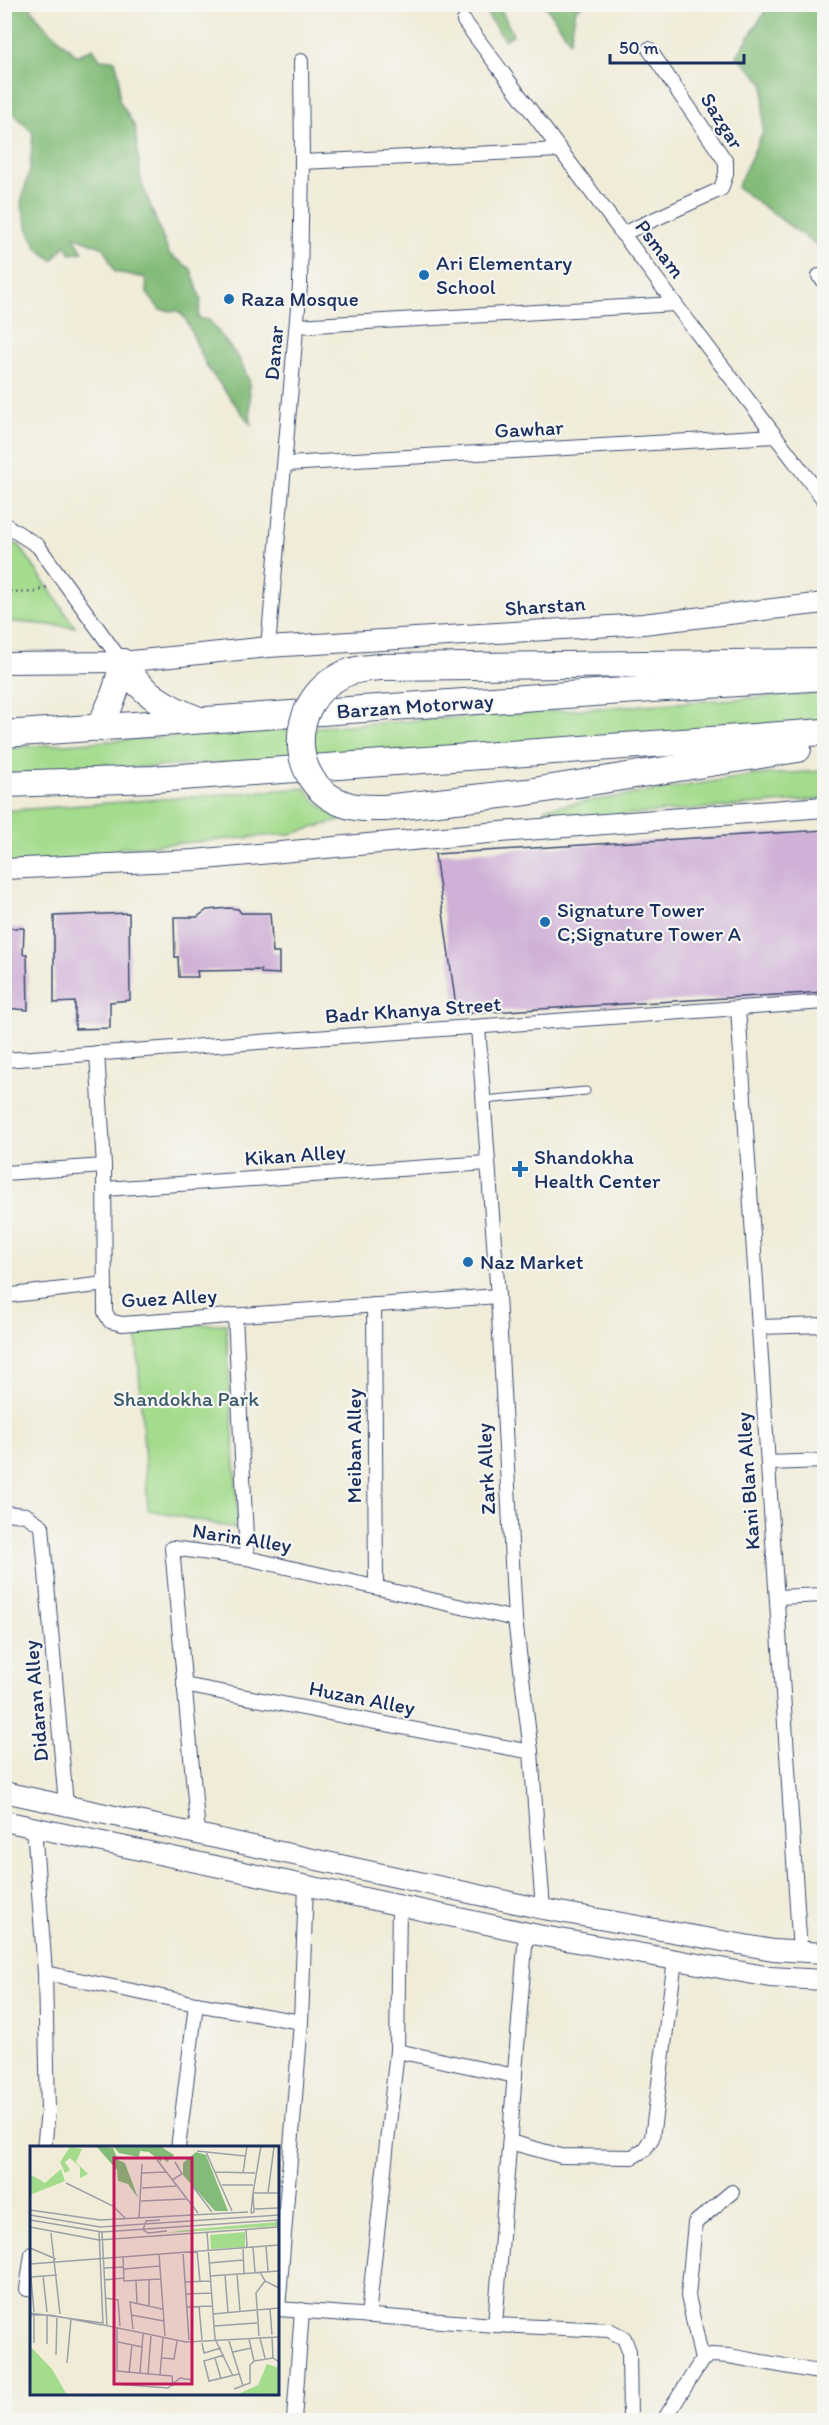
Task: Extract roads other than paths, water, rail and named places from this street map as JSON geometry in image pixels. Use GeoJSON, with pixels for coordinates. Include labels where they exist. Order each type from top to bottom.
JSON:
{"type":"FeatureCollection","features":[{"type":"Feature","properties":{"kind":"highway"},"geometry":{"type":"LineString","coordinates":[[122,662],[131,678],[143,691],[173,709],[202,721]]}},
{"type":"Feature","properties":{"kind":"highway"},"geometry":{"type":"LineString","coordinates":[[99,729],[119,682],[122,662]]}},
{"type":"Feature","properties":{"kind":"highway"},"geometry":{"type":"LineString","coordinates":[[825,662],[361,669],[341,675],[323,687],[308,706],[300,727],[300,751],[307,772],[322,791],[344,804],[367,809],[527,792],[825,745]]}},
{"type":"Feature","properties":{"kind":"highway","name":"Barzan Motorway"},"geometry":{"type":"LineString","coordinates":[[4,734],[825,677]]}},
{"type":"Feature","properties":{"kind":"highway"},"geometry":{"type":"LineString","coordinates":[[4,784],[153,778],[825,732]]}},
{"type":"Feature","properties":{"kind":"main road","name":"Sharstan"},"geometry":{"type":"LineString","coordinates":[[4,663],[122,662],[268,647],[643,624],[825,603]]}},
{"type":"Feature","properties":{"kind":"main road"},"geometry":{"type":"LineString","coordinates":[[4,869],[194,860],[488,833],[825,807]]}},
{"type":"Feature","properties":{"kind":"main road"},"geometry":{"type":"LineString","coordinates":[[4,1792],[543,1909],[773,1950],[825,1953]]}},
{"type":"Feature","properties":{"kind":"main road"},"geometry":{"type":"LineString","coordinates":[[4,1821],[526,1933],[770,1977],[825,1980]]}},
{"type":"Feature","properties":{"kind":"street","name":"Psmam"},"geometry":{"type":"LineString","coordinates":[[464,21],[622,234],[825,500]]}},
{"type":"Feature","properties":{"kind":"street","name":"Sazgar"},"geometry":{"type":"LineString","coordinates":[[622,234],[720,189],[726,174],[726,162],[649,49]]}},
{"type":"Feature","properties":{"kind":"street","name":"Danar"},"geometry":{"type":"LineString","coordinates":[[268,647],[297,326],[302,162],[301,61]]}},
{"type":"Feature","properties":{"kind":"street"},"geometry":{"type":"LineString","coordinates":[[302,162],[560,150]]}},
{"type":"Feature","properties":{"kind":"street"},"geometry":{"type":"LineString","coordinates":[[297,326],[675,304]]}},
{"type":"Feature","properties":{"kind":"street","name":"Gawhar"},"geometry":{"type":"LineString","coordinates":[[286,464],[775,436]]}},
{"type":"Feature","properties":{"kind":"street"},"geometry":{"type":"LineString","coordinates":[[4,524],[38,546],[122,662]]}},
{"type":"Feature","properties":{"kind":"street","name":"Badr Khanya Street"},"geometry":{"type":"LineString","coordinates":[[4,1060],[825,1002]]}},
{"type":"Feature","properties":{"kind":"street","name":"Kani Blan Alley"},"geometry":{"type":"LineString","coordinates":[[738,1008],[800,1952]]}},
{"type":"Feature","properties":{"kind":"street","name":"Zark Alley"},"geometry":{"type":"LineString","coordinates":[[478,1027],[498,1296],[515,1619],[531,1752],[543,1909]]}},
{"type":"Feature","properties":{"kind":"street","name":"Guez Alley"},"geometry":{"type":"LineString","coordinates":[[97,1053],[105,1189],[105,1312],[110,1321],[122,1324],[498,1296]]}},
{"type":"Feature","properties":{"kind":"street","name":"Kikan Alley"},"geometry":{"type":"LineString","coordinates":[[105,1189],[488,1163]]}},
{"type":"Feature","properties":{"kind":"street"},"geometry":{"type":"LineString","coordinates":[[4,1173],[104,1166]]}},
{"type":"Feature","properties":{"kind":"street"},"geometry":{"type":"LineString","coordinates":[[4,1296],[105,1284]]}},
{"type":"Feature","properties":{"kind":"street","name":"Meiban Alley"},"geometry":{"type":"LineString","coordinates":[[374,1305],[376,1586]]}},
{"type":"Feature","properties":{"kind":"street"},"geometry":{"type":"LineString","coordinates":[[235,1315],[247,1558]]}},
{"type":"Feature","properties":{"kind":"street"},"geometry":{"type":"LineString","coordinates":[[759,1327],[825,1324]]}},
{"type":"Feature","properties":{"kind":"street"},"geometry":{"type":"LineString","coordinates":[[768,1463],[825,1461]]}},
{"type":"Feature","properties":{"kind":"street","name":"Didaran Alley"},"geometry":{"type":"LineString","coordinates":[[4,1513],[26,1515],[42,1526],[66,1805]]}},
{"type":"Feature","properties":{"kind":"street","name":"Narin Alley"},"geometry":{"type":"LineString","coordinates":[[198,1833],[172,1548],[247,1558],[515,1619]]}},
{"type":"Feature","properties":{"kind":"street"},"geometry":{"type":"LineString","coordinates":[[777,1597],[825,1595]]}},
{"type":"Feature","properties":{"kind":"street","name":"Huzan Alley"},"geometry":{"type":"LineString","coordinates":[[184,1684],[531,1752]]}},
{"type":"Feature","properties":{"kind":"street"},"geometry":{"type":"LineString","coordinates":[[34,1827],[45,1973],[48,2112],[44,2146]]}},
{"type":"Feature","properties":{"kind":"street"},"geometry":{"type":"LineString","coordinates":[[279,2297],[301,2022],[306,1885]]}},
{"type":"Feature","properties":{"kind":"street"},"geometry":{"type":"LineString","coordinates":[[368,2316],[397,2050],[399,1905]]}},
{"type":"Feature","properties":{"kind":"street"},"geometry":{"type":"LineString","coordinates":[[495,2325],[526,1933]]}},
{"type":"Feature","properties":{"kind":"street"},"geometry":{"type":"LineString","coordinates":[[510,2142],[561,2156],[632,2157],[644,2150],[652,2138],[675,1960]]}},
{"type":"Feature","properties":{"kind":"street"},"geometry":{"type":"LineString","coordinates":[[45,1973],[196,2004],[301,2022]]}},
{"type":"Feature","properties":{"kind":"street"},"geometry":{"type":"LineString","coordinates":[[178,2146],[196,2004]]}},
{"type":"Feature","properties":{"kind":"street"},"geometry":{"type":"LineString","coordinates":[[397,2050],[515,2076]]}},
{"type":"Feature","properties":{"kind":"street"},"geometry":{"type":"LineString","coordinates":[[702,2360],[688,2296],[695,2223],[732,2192]]}},
{"type":"Feature","properties":{"kind":"street"},"geometry":{"type":"LineString","coordinates":[[279,2309],[495,2325],[609,2330],[624,2338],[629,2351],[630,2421]]}},
{"type":"Feature","properties":{"kind":"street"},"geometry":{"type":"LineString","coordinates":[[294,2421],[302,2310]]}},
{"type":"Feature","properties":{"kind":"street"},"geometry":{"type":"LineString","coordinates":[[664,2421],[702,2360],[711,2355],[729,2355],[825,2373]]}},
{"type":"Feature","properties":{"kind":"lane"},"geometry":{"type":"LineString","coordinates":[[484,1100],[586,1091]]}},
{"type":"Feature","properties":{"kind":"place","name":"Ari Elementary School"},"geometry":{"type":"Point","coordinates":[424,275]}},
{"type":"Feature","properties":{"kind":"place","name":"Raza Mosque"},"geometry":{"type":"Point","coordinates":[229,299]}},
{"type":"Feature","properties":{"kind":"place","name":"Signature Tower C;Signature Tower A"},"geometry":{"type":"Point","coordinates":[545,922]}},
{"type":"Feature","properties":{"kind":"place","name":"Shandokha Health Center"},"geometry":{"type":"Point","coordinates":[520,1169]}},
{"type":"Feature","properties":{"kind":"place","name":"Naz Market"},"geometry":{"type":"Point","coordinates":[468,1262]}},
{"type":"Feature","properties":{"kind":"park label","name":"Shandokha Park"},"geometry":{"type":"Point","coordinates":[186,1399]}}]}
